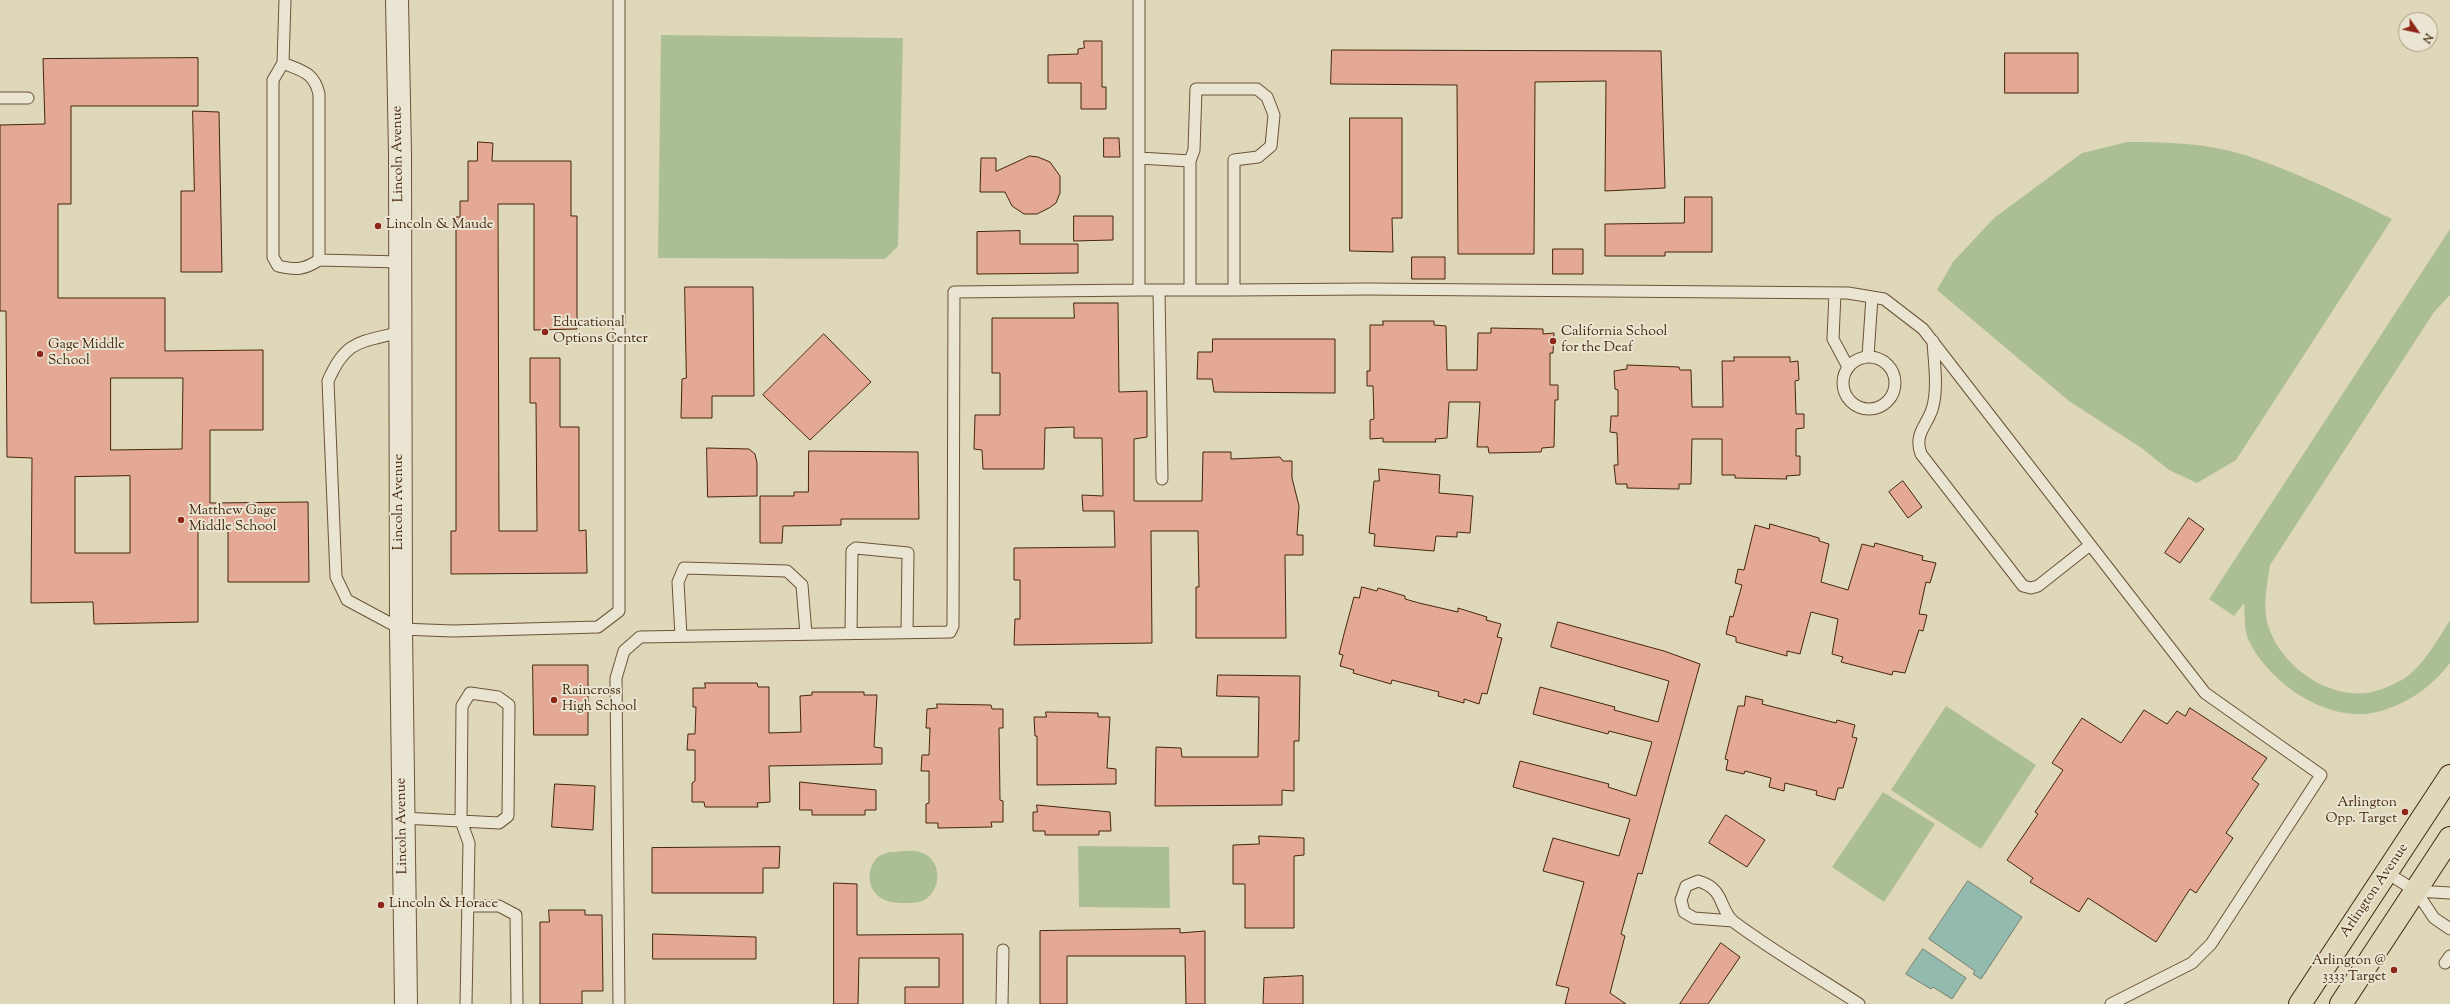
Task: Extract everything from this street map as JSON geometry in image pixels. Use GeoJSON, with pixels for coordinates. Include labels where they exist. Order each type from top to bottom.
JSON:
{"type":"FeatureCollection","features":[{"type":"Feature","properties":{"kind":"main road","name":"Arlington Avenue"},"geometry":{"type":"LineString","coordinates":[[2300,1004],[2450,776]]}},
{"type":"Feature","properties":{"kind":"main road"},"geometry":{"type":"LineString","coordinates":[[2340,1004],[2450,838]]}},
{"type":"Feature","properties":{"kind":"street","name":"Lincoln Avenue"},"geometry":{"type":"LineString","coordinates":[[397,0],[400,262],[401,629],[406,1004]]}},
{"type":"Feature","properties":{"kind":"lane"},"geometry":{"type":"LineString","coordinates":[[285,0],[283,64],[273,80],[273,257],[278,266],[293,269],[308,267],[319,260],[400,262]]}},
{"type":"Feature","properties":{"kind":"lane"},"geometry":{"type":"LineString","coordinates":[[400,332],[354,344],[338,359],[328,381],[336,577],[347,600],[401,629],[453,631],[598,627],[619,611],[619,0]]}},
{"type":"Feature","properties":{"kind":"lane"},"geometry":{"type":"LineString","coordinates":[[1139,0],[1139,290]]}},
{"type":"Feature","properties":{"kind":"lane"},"geometry":{"type":"LineString","coordinates":[[283,64],[311,75],[317,84],[319,94],[319,260]]}},
{"type":"Feature","properties":{"kind":"lane"},"geometry":{"type":"LineString","coordinates":[[1190,290],[1190,160],[1194,150],[1196,89],[1257,89],[1268,97],[1274,115],[1271,146],[1258,157],[1234,160],[1234,290]]}},
{"type":"Feature","properties":{"kind":"lane"},"geometry":{"type":"LineString","coordinates":[[0,98],[28,98]]}},
{"type":"Feature","properties":{"kind":"lane"},"geometry":{"type":"LineString","coordinates":[[1139,158],[1190,160]]}},
{"type":"Feature","properties":{"kind":"lane"},"geometry":{"type":"LineString","coordinates":[[619,1004],[616,678],[624,651],[640,637],[950,632],[953,626],[954,292],[1376,289],[1835,293],[1884,299],[1923,328],[2205,693],[2321,775],[2211,944],[2192,963],[2111,1004]]}},
{"type":"Feature","properties":{"kind":"lane"},"geometry":{"type":"LineString","coordinates":[[1159,290],[1162,479]]}},
{"type":"Feature","properties":{"kind":"lane"},"geometry":{"type":"LineString","coordinates":[[1835,293],[1833,338],[1848,367]]}},
{"type":"Feature","properties":{"kind":"lane"},"geometry":{"type":"LineString","coordinates":[[1868,356],[1872,297]]}},
{"type":"Feature","properties":{"kind":"lane"},"geometry":{"type":"LineString","coordinates":[[1933,341],[1933,406],[1918,438],[1921,454],[1931,467],[2023,586],[2031,588],[2038,586],[2090,545]]}},
{"type":"Feature","properties":{"kind":"lane"},"geometry":{"type":"LineString","coordinates":[[1868,356],[1885,362],[1895,376],[1893,393],[1881,406],[1864,408],[1849,399],[1843,383],[1848,367],[1854,361],[1868,356]]}},
{"type":"Feature","properties":{"kind":"lane"},"geometry":{"type":"LineString","coordinates":[[851,634],[852,552],[856,548],[908,553],[907,632]]}},
{"type":"Feature","properties":{"kind":"lane"},"geometry":{"type":"LineString","coordinates":[[681,636],[678,582],[684,568],[787,571],[802,585],[806,634]]}},
{"type":"Feature","properties":{"kind":"lane"},"geometry":{"type":"LineString","coordinates":[[403,818],[461,821],[499,823],[508,816],[509,705],[498,697],[470,694],[462,706],[461,821],[469,843],[466,1004]]}},
{"type":"Feature","properties":{"kind":"lane"},"geometry":{"type":"LineString","coordinates":[[2387,873],[2416,890],[2450,893]]}},
{"type":"Feature","properties":{"kind":"lane"},"geometry":{"type":"LineString","coordinates":[[1733,921],[1694,918],[1684,912],[1681,900],[1686,886],[1698,881],[1708,884],[1718,894],[1733,921],[1859,1004]]}},
{"type":"Feature","properties":{"kind":"lane"},"geometry":{"type":"LineString","coordinates":[[2416,890],[2434,918],[2450,929]]}},
{"type":"Feature","properties":{"kind":"lane"},"geometry":{"type":"LineString","coordinates":[[467,906],[499,906],[516,915],[517,1004]]}},
{"type":"Feature","properties":{"kind":"lane"},"geometry":{"type":"LineString","coordinates":[[1002,1004],[1003,950]]}},
{"type":"Feature","properties":{"kind":"green space"},"geometry":{"type":"Polygon","coordinates":[[[661,35],[903,38],[898,246],[885,259],[658,258],[661,35]]]}},
{"type":"Feature","properties":{"kind":"green space"},"geometry":{"type":"Polygon","coordinates":[[[2127,142],[2171,143],[2201,146],[2245,155],[2320,184],[2392,219],[2236,460],[2197,483],[2169,470],[2143,449],[2069,401],[1937,290],[1953,262],[1994,218],[2082,153],[2127,142]]]}},
{"type":"Feature","properties":{"kind":"green space"},"geometry":{"type":"Polygon","coordinates":[[[2450,229],[2450,295],[2434,312],[2270,565],[2265,605],[2269,628],[2275,642],[2285,656],[2296,668],[2324,686],[2340,691],[2356,693],[2372,692],[2383,689],[2400,681],[2415,670],[2422,662],[2450,620],[2450,663],[2434,681],[2416,695],[2395,706],[2372,713],[2354,714],[2335,711],[2317,705],[2300,695],[2283,683],[2269,670],[2257,655],[2248,639],[2245,626],[2244,603],[2234,616],[2209,599],[2450,229]]]}},
{"type":"Feature","properties":{"kind":"green space"},"geometry":{"type":"Polygon","coordinates":[[[1946,706],[2036,765],[1981,849],[1891,790],[1946,706]]]}},
{"type":"Feature","properties":{"kind":"green space"},"geometry":{"type":"Polygon","coordinates":[[[1883,792],[1935,824],[1884,902],[1832,867],[1883,792]]]}},
{"type":"Feature","properties":{"kind":"green space"},"geometry":{"type":"Polygon","coordinates":[[[1078,846],[1169,847],[1170,908],[1079,907],[1078,846]]]}},
{"type":"Feature","properties":{"kind":"green space"},"geometry":{"type":"Polygon","coordinates":[[[916,851],[927,855],[932,860],[936,866],[937,880],[931,894],[926,899],[909,903],[895,903],[879,897],[875,892],[870,882],[870,870],[877,858],[889,852],[916,851]]]}},
{"type":"Feature","properties":{"kind":"water"},"geometry":{"type":"Polygon","coordinates":[[[1968,881],[2022,917],[1981,979],[1973,974],[1975,971],[1929,939],[1968,881]]]}},
{"type":"Feature","properties":{"kind":"water"},"geometry":{"type":"Polygon","coordinates":[[[1923,949],[1966,978],[1952,999],[1933,987],[1931,989],[1906,974],[1923,949]]]}},
{"type":"Feature","properties":{"kind":"building"},"geometry":{"type":"Polygon","coordinates":[[[1084,41],[1102,41],[1102,87],[1106,87],[1106,109],[1081,109],[1081,83],[1048,83],[1048,55],[1078,54],[1078,49],[1084,48],[1084,41]]]}},
{"type":"Feature","properties":{"kind":"building"},"geometry":{"type":"Polygon","coordinates":[[[1332,50],[1661,51],[1665,188],[1605,191],[1606,81],[1535,82],[1534,254],[1458,254],[1457,85],[1331,84],[1332,50]]]}},
{"type":"Feature","properties":{"kind":"building"},"geometry":{"type":"Polygon","coordinates":[[[2005,53],[2078,53],[2078,93],[2005,93],[2005,53]]]}},
{"type":"Feature","properties":{"kind":"building"},"geometry":{"type":"Polygon","coordinates":[[[198,58],[198,106],[71,106],[71,204],[58,204],[58,298],[165,298],[165,351],[263,350],[263,430],[210,430],[210,503],[308,502],[309,582],[228,582],[228,528],[198,529],[198,622],[94,624],[93,602],[31,603],[32,458],[7,457],[6,311],[0,311],[0,125],[45,124],[43,59],[198,58]],[[111,378],[111,450],[182,449],[183,378],[111,378]],[[130,476],[75,477],[75,553],[130,553],[130,476]]]}},
{"type":"Feature","properties":{"kind":"building"},"geometry":{"type":"Polygon","coordinates":[[[193,111],[219,112],[222,272],[181,272],[181,191],[194,191],[193,111]]]}},
{"type":"Feature","properties":{"kind":"building"},"geometry":{"type":"Polygon","coordinates":[[[1350,118],[1402,118],[1402,218],[1392,218],[1393,252],[1350,251],[1350,118]]]}},
{"type":"Feature","properties":{"kind":"building"},"geometry":{"type":"Polygon","coordinates":[[[1104,138],[1119,138],[1120,157],[1104,157],[1104,138]]]}},
{"type":"Feature","properties":{"kind":"building"},"geometry":{"type":"Polygon","coordinates":[[[478,142],[493,143],[492,161],[571,161],[571,216],[577,216],[577,329],[534,330],[534,204],[498,204],[499,531],[537,531],[536,403],[530,403],[530,358],[560,358],[560,427],[579,427],[579,531],[586,530],[587,573],[451,574],[451,531],[456,531],[456,217],[460,217],[460,201],[468,201],[468,161],[477,161],[478,142]]]}},
{"type":"Feature","properties":{"kind":"building"},"geometry":{"type":"Polygon","coordinates":[[[1030,156],[1038,157],[1050,162],[1060,176],[1060,193],[1056,203],[1037,214],[1024,214],[1012,206],[1005,192],[980,192],[981,158],[996,158],[996,171],[1030,156]]]}},
{"type":"Feature","properties":{"kind":"building"},"geometry":{"type":"Polygon","coordinates":[[[1685,197],[1712,197],[1712,252],[1665,252],[1665,256],[1605,256],[1605,224],[1684,223],[1685,197]]]}},
{"type":"Feature","properties":{"kind":"building"},"geometry":{"type":"Polygon","coordinates":[[[1074,216],[1113,216],[1113,240],[1074,241],[1074,216]]]}},
{"type":"Feature","properties":{"kind":"building"},"geometry":{"type":"Polygon","coordinates":[[[1020,231],[1020,244],[1078,244],[1078,273],[977,274],[977,232],[1020,231]]]}},
{"type":"Feature","properties":{"kind":"building"},"geometry":{"type":"Polygon","coordinates":[[[1553,249],[1583,249],[1583,274],[1553,274],[1553,249]]]}},
{"type":"Feature","properties":{"kind":"building"},"geometry":{"type":"Polygon","coordinates":[[[1412,257],[1445,257],[1445,279],[1412,279],[1412,257]]]}},
{"type":"Feature","properties":{"kind":"building"},"geometry":{"type":"Polygon","coordinates":[[[685,287],[753,287],[754,396],[712,396],[712,418],[681,418],[682,379],[686,378],[685,287]]]}},
{"type":"Feature","properties":{"kind":"building"},"geometry":{"type":"Polygon","coordinates":[[[1074,303],[1118,303],[1119,392],[1147,391],[1147,437],[1134,439],[1134,501],[1202,501],[1203,452],[1231,452],[1231,459],[1280,457],[1283,461],[1292,461],[1292,478],[1299,506],[1297,535],[1303,535],[1303,555],[1285,555],[1286,638],[1196,638],[1196,587],[1199,587],[1198,531],[1151,531],[1152,643],[1014,645],[1015,619],[1020,619],[1020,580],[1014,580],[1014,548],[1115,547],[1114,511],[1083,511],[1082,495],[1103,496],[1102,438],[1074,438],[1074,427],[1045,428],[1044,469],[983,469],[982,450],[974,449],[975,415],[1000,415],[1000,373],[992,373],[992,318],[1074,318],[1074,303]]]}},
{"type":"Feature","properties":{"kind":"building"},"geometry":{"type":"Polygon","coordinates":[[[1383,321],[1434,321],[1434,325],[1446,326],[1447,370],[1477,370],[1478,333],[1491,333],[1491,328],[1543,329],[1543,334],[1554,333],[1553,353],[1550,353],[1550,385],[1558,385],[1558,400],[1555,400],[1554,447],[1542,448],[1541,452],[1489,453],[1488,447],[1477,447],[1480,402],[1449,402],[1447,438],[1435,439],[1436,442],[1383,442],[1383,438],[1370,439],[1370,420],[1374,419],[1373,386],[1367,386],[1367,371],[1370,371],[1370,325],[1383,325],[1383,321]]]}},
{"type":"Feature","properties":{"kind":"building"},"geometry":{"type":"Polygon","coordinates":[[[824,334],[871,382],[810,440],[763,395],[824,334]]]}},
{"type":"Feature","properties":{"kind":"building"},"geometry":{"type":"Polygon","coordinates":[[[1213,339],[1335,339],[1335,393],[1214,392],[1212,379],[1197,379],[1198,352],[1212,352],[1213,339]]]}},
{"type":"Feature","properties":{"kind":"building"},"geometry":{"type":"Polygon","coordinates":[[[1734,357],[1790,357],[1790,362],[1798,361],[1799,380],[1795,381],[1796,414],[1804,414],[1804,428],[1796,429],[1796,456],[1800,456],[1800,475],[1786,476],[1787,479],[1735,478],[1735,475],[1722,475],[1722,439],[1692,439],[1691,484],[1679,484],[1679,489],[1627,488],[1627,484],[1616,484],[1614,465],[1618,465],[1617,433],[1610,432],[1611,416],[1618,416],[1618,390],[1615,389],[1614,371],[1627,369],[1627,365],[1679,367],[1680,370],[1691,370],[1692,407],[1723,407],[1722,361],[1734,361],[1734,357]]]}},
{"type":"Feature","properties":{"kind":"building"},"geometry":{"type":"Polygon","coordinates":[[[707,448],[749,449],[755,454],[757,463],[757,496],[708,497],[707,448]]]}},
{"type":"Feature","properties":{"kind":"building"},"geometry":{"type":"Polygon","coordinates":[[[809,451],[918,452],[919,519],[841,519],[841,525],[783,526],[782,543],[760,543],[760,496],[794,496],[794,492],[808,492],[809,451]]]}},
{"type":"Feature","properties":{"kind":"building"},"geometry":{"type":"Polygon","coordinates":[[[1379,469],[1440,475],[1439,493],[1473,496],[1470,533],[1457,532],[1457,537],[1436,536],[1434,551],[1374,546],[1375,534],[1369,533],[1374,481],[1379,481],[1379,469]]]}},
{"type":"Feature","properties":{"kind":"building"},"geometry":{"type":"Polygon","coordinates":[[[1903,481],[1922,507],[1908,518],[1889,492],[1903,481]]]}},
{"type":"Feature","properties":{"kind":"building"},"geometry":{"type":"Polygon","coordinates":[[[2189,518],[2204,529],[2180,563],[2165,553],[2189,518]]]}},
{"type":"Feature","properties":{"kind":"building"},"geometry":{"type":"Polygon","coordinates":[[[1770,524],[1819,538],[1819,541],[1829,544],[1821,582],[1848,590],[1862,544],[1874,547],[1875,543],[1923,556],[1922,560],[1936,563],[1930,583],[1926,582],[1919,614],[1927,615],[1923,631],[1919,630],[1905,673],[1893,671],[1892,675],[1841,662],[1843,657],[1832,654],[1838,619],[1811,612],[1800,654],[1787,651],[1787,656],[1736,642],[1736,637],[1726,634],[1730,616],[1733,617],[1742,585],[1735,583],[1738,569],[1744,570],[1755,525],[1769,529],[1770,524]]]}},
{"type":"Feature","properties":{"kind":"building"},"geometry":{"type":"Polygon","coordinates":[[[1362,587],[1377,591],[1378,588],[1405,596],[1405,599],[1458,612],[1458,608],[1487,617],[1486,620],[1501,624],[1497,637],[1502,638],[1487,694],[1482,693],[1479,704],[1464,699],[1464,703],[1438,696],[1439,692],[1392,680],[1391,684],[1353,673],[1354,670],[1340,666],[1343,655],[1339,654],[1354,597],[1359,598],[1362,587]]]}},
{"type":"Feature","properties":{"kind":"building"},"geometry":{"type":"Polygon","coordinates":[[[1558,622],[1664,651],[1700,664],[1642,874],[1638,873],[1621,934],[1625,936],[1610,993],[1626,1004],[1565,1004],[1569,988],[1556,985],[1584,882],[1543,871],[1553,838],[1619,856],[1630,819],[1513,787],[1520,761],[1609,784],[1608,787],[1636,796],[1652,742],[1609,731],[1608,734],[1533,714],[1540,687],[1615,707],[1614,710],[1658,722],[1669,681],[1551,647],[1558,622]]]}},
{"type":"Feature","properties":{"kind":"building"},"geometry":{"type":"Polygon","coordinates":[[[533,665],[588,665],[588,735],[534,735],[533,665]]]}},
{"type":"Feature","properties":{"kind":"building"},"geometry":{"type":"Polygon","coordinates":[[[1218,675],[1300,676],[1299,741],[1294,741],[1294,791],[1282,790],[1282,805],[1155,806],[1156,747],[1181,748],[1182,757],[1258,757],[1259,697],[1217,696],[1218,675]]]}},
{"type":"Feature","properties":{"kind":"building"},"geometry":{"type":"Polygon","coordinates":[[[705,683],[757,683],[758,687],[769,687],[769,733],[801,732],[800,696],[812,695],[812,692],[864,692],[864,695],[877,695],[874,747],[882,748],[882,764],[769,766],[770,802],[757,803],[758,807],[705,807],[704,802],[692,802],[692,783],[695,781],[695,750],[687,750],[688,734],[695,734],[696,707],[693,707],[693,688],[705,688],[705,683]]]}},
{"type":"Feature","properties":{"kind":"building"},"geometry":{"type":"Polygon","coordinates":[[[1746,696],[1763,700],[1762,704],[1836,723],[1837,720],[1855,725],[1852,737],[1857,738],[1843,788],[1838,788],[1835,800],[1816,795],[1817,791],[1785,783],[1784,791],[1769,787],[1771,778],[1745,771],[1744,774],[1726,770],[1728,760],[1725,759],[1738,706],[1744,706],[1746,696]]]}},
{"type":"Feature","properties":{"kind":"building"},"geometry":{"type":"Polygon","coordinates":[[[937,704],[991,705],[992,709],[1003,709],[1003,728],[999,728],[1000,800],[1003,801],[1003,822],[991,822],[992,827],[938,828],[938,823],[926,823],[926,804],[929,803],[929,771],[921,771],[922,755],[929,755],[930,728],[926,728],[927,709],[937,708],[937,704]]]}},
{"type":"Feature","properties":{"kind":"building"},"geometry":{"type":"Polygon","coordinates":[[[2190,708],[2267,758],[2252,779],[2259,784],[2226,833],[2233,838],[2196,893],[2190,889],[2156,942],[2088,898],[2079,912],[2030,882],[2033,878],[2007,860],[2038,814],[2035,812],[2063,770],[2052,763],[2082,718],[2121,743],[2144,710],[2167,724],[2177,711],[2185,716],[2190,708]]]}},
{"type":"Feature","properties":{"kind":"building"},"geometry":{"type":"Polygon","coordinates":[[[1046,712],[1098,713],[1098,717],[1110,717],[1107,768],[1116,769],[1116,784],[1037,785],[1037,736],[1035,736],[1034,717],[1046,717],[1046,712]]]}},
{"type":"Feature","properties":{"kind":"building"},"geometry":{"type":"Polygon","coordinates":[[[800,782],[876,790],[876,810],[865,810],[865,815],[812,815],[812,810],[800,810],[800,782]]]}},
{"type":"Feature","properties":{"kind":"building"},"geometry":{"type":"Polygon","coordinates":[[[555,784],[595,786],[593,830],[552,827],[555,784]]]}},
{"type":"Feature","properties":{"kind":"building"},"geometry":{"type":"Polygon","coordinates":[[[1037,805],[1110,812],[1111,831],[1099,831],[1099,835],[1045,835],[1045,831],[1033,831],[1033,812],[1037,812],[1037,805]]]}},
{"type":"Feature","properties":{"kind":"building"},"geometry":{"type":"Polygon","coordinates":[[[1726,815],[1765,840],[1747,867],[1709,843],[1726,815]]]}},
{"type":"Feature","properties":{"kind":"building"},"geometry":{"type":"Polygon","coordinates":[[[1259,836],[1304,838],[1304,855],[1294,856],[1294,928],[1245,928],[1245,884],[1233,884],[1233,845],[1259,844],[1259,836]]]}},
{"type":"Feature","properties":{"kind":"building"},"geometry":{"type":"Polygon","coordinates":[[[780,847],[779,868],[763,868],[763,893],[652,893],[652,848],[780,847]]]}},
{"type":"Feature","properties":{"kind":"building"},"geometry":{"type":"Polygon","coordinates":[[[834,883],[857,884],[857,935],[963,934],[963,1004],[905,1004],[905,987],[939,987],[939,958],[859,958],[858,1004],[834,1004],[834,883]]]}},
{"type":"Feature","properties":{"kind":"building"},"geometry":{"type":"Polygon","coordinates":[[[549,910],[585,910],[585,915],[602,915],[603,991],[582,991],[582,1004],[540,1004],[540,922],[549,922],[549,910]]]}},
{"type":"Feature","properties":{"kind":"building"},"geometry":{"type":"Polygon","coordinates":[[[1180,929],[1180,933],[1205,931],[1205,1004],[1186,1004],[1185,956],[1067,956],[1067,1004],[1040,1004],[1040,931],[1180,929]]]}},
{"type":"Feature","properties":{"kind":"building"},"geometry":{"type":"Polygon","coordinates":[[[653,934],[756,937],[756,959],[653,959],[653,934]]]}},
{"type":"Feature","properties":{"kind":"building"},"geometry":{"type":"Polygon","coordinates":[[[1721,943],[1740,957],[1708,1004],[1680,1004],[1721,943]]]}},
{"type":"Feature","properties":{"kind":"building"},"geometry":{"type":"Polygon","coordinates":[[[1303,976],[1303,1004],[1263,1004],[1264,978],[1303,976]]]}},
{"type":"Feature","properties":{"kind":"place","name":"Lincoln & Maude"},"geometry":{"type":"Point","coordinates":[378,226]}},
{"type":"Feature","properties":{"kind":"place","name":"Educational Options Center"},"geometry":{"type":"Point","coordinates":[545,332]}},
{"type":"Feature","properties":{"kind":"place","name":"California School for the Deaf"},"geometry":{"type":"Point","coordinates":[1553,341]}},
{"type":"Feature","properties":{"kind":"place","name":"Gage Middle School"},"geometry":{"type":"Point","coordinates":[40,354]}},
{"type":"Feature","properties":{"kind":"place","name":"Matthew Gage Middle School"},"geometry":{"type":"Point","coordinates":[181,520]}},
{"type":"Feature","properties":{"kind":"place","name":"Raincross High School"},"geometry":{"type":"Point","coordinates":[554,700]}},
{"type":"Feature","properties":{"kind":"place","name":"Arlington Opp. Target"},"geometry":{"type":"Point","coordinates":[2405,812]}},
{"type":"Feature","properties":{"kind":"place","name":"Lincoln & Horace"},"geometry":{"type":"Point","coordinates":[381,905]}},
{"type":"Feature","properties":{"kind":"place","name":"Arlington @ 3333 Target"},"geometry":{"type":"Point","coordinates":[2394,970]}}]}
